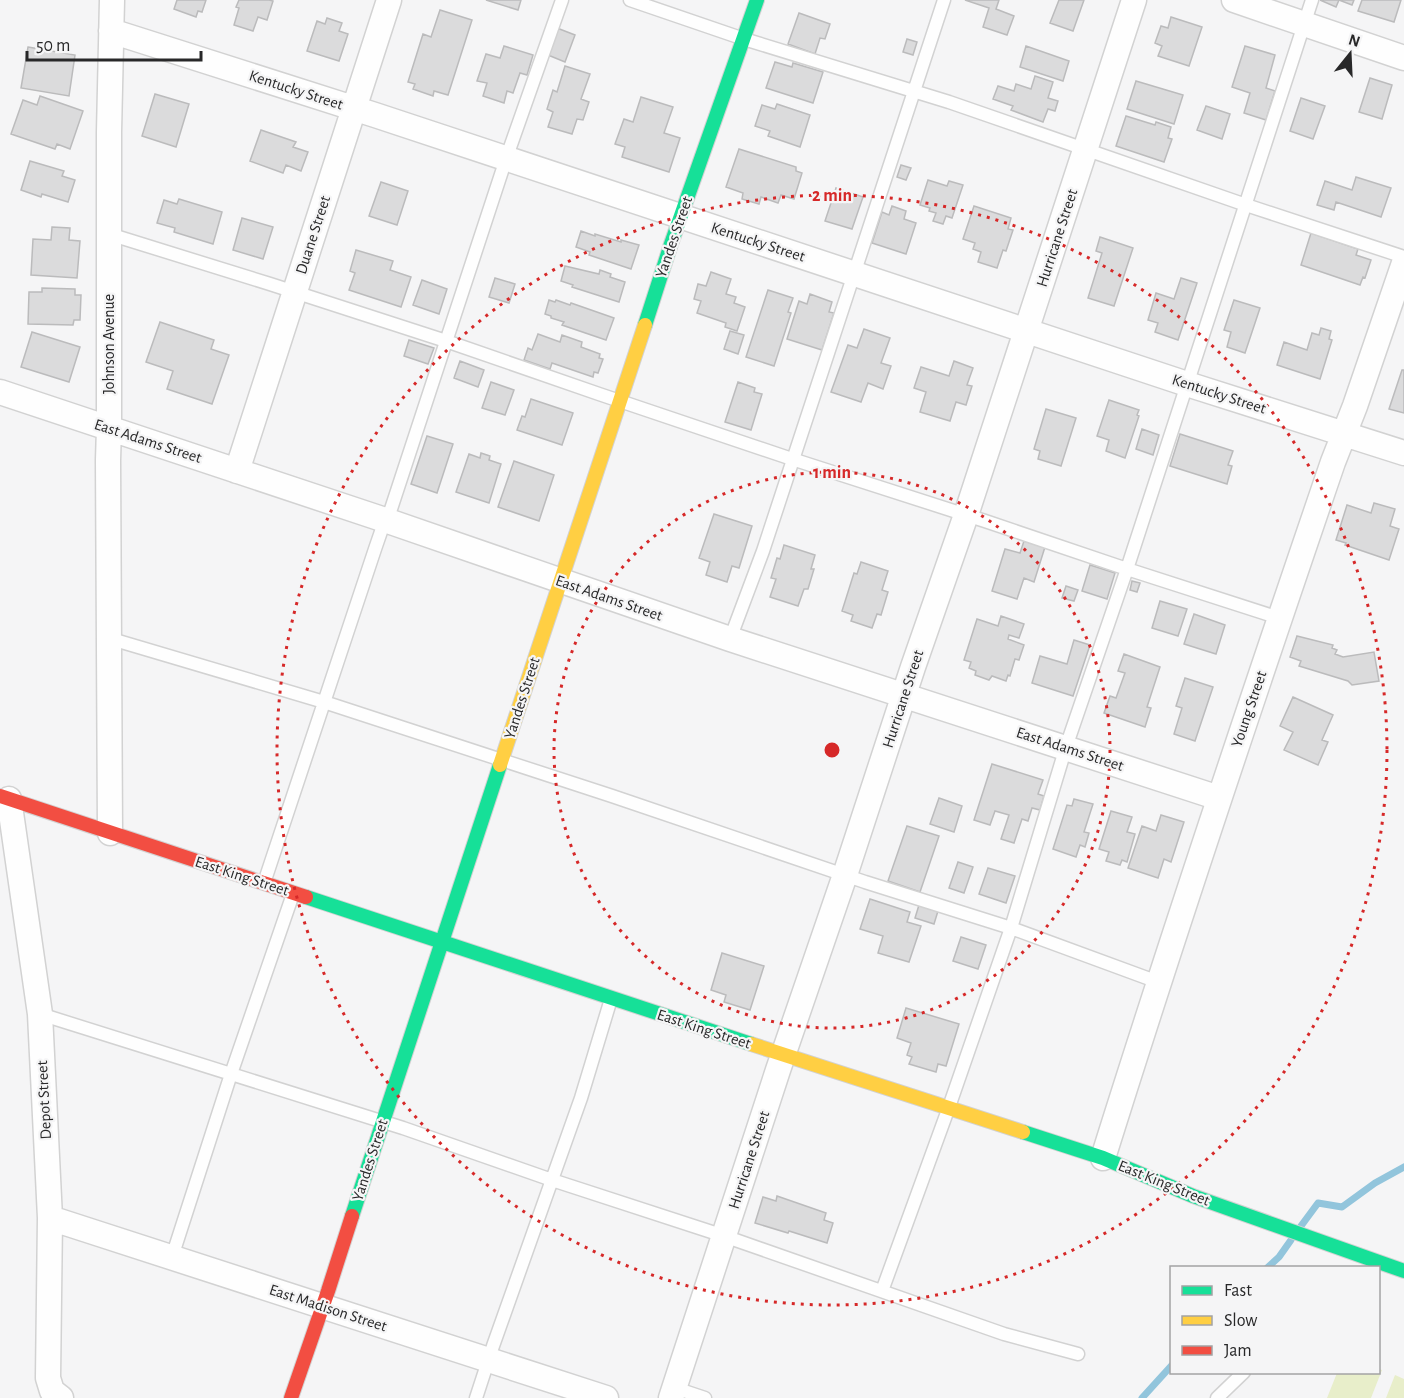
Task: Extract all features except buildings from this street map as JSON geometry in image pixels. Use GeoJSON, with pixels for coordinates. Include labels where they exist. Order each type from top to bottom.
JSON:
{"type":"FeatureCollection","features":[{"type":"Feature","properties":{"kind":"street","name":"Johnson Avenue"},"geometry":{"type":"LineString","coordinates":[[110,833],[108,460],[109,132],[112,0]]}},
{"type":"Feature","properties":{"kind":"street","name":"Duane Street"},"geometry":{"type":"LineString","coordinates":[[237,471],[389,0]]}},
{"type":"Feature","properties":{"kind":"street","name":"Yandes Street"},"geometry":{"type":"LineString","coordinates":[[291,1398],[681,217],[757,0]]}},
{"type":"Feature","properties":{"kind":"street","name":"Hurricane Street"},"geometry":{"type":"LineString","coordinates":[[673,1393],[966,514],[1134,0]]}},
{"type":"Feature","properties":{"kind":"street"},"geometry":{"type":"LineString","coordinates":[[1234,0],[1404,58]]}},
{"type":"Feature","properties":{"kind":"street","name":"Kentucky Street"},"geometry":{"type":"LineString","coordinates":[[111,31],[1404,453]]}},
{"type":"Feature","properties":{"kind":"street","name":"Young Street"},"geometry":{"type":"LineString","coordinates":[[1103,1158],[1158,982],[1279,618],[1404,263]]}},
{"type":"Feature","properties":{"kind":"street","name":"East Adams Street"},"geometry":{"type":"LineString","coordinates":[[0,392],[385,520],[730,639],[1219,798]]}},
{"type":"Feature","properties":{"kind":"street","name":"East King Street"},"geometry":{"type":"LineString","coordinates":[[4,798],[1103,1158],[1193,1196],[1346,1254],[1404,1271]]}},
{"type":"Feature","properties":{"kind":"street","name":"Depot Street"},"geometry":{"type":"LineString","coordinates":[[4,798],[40,1014],[50,1218],[48,1378],[52,1391],[61,1398]]}},
{"type":"Feature","properties":{"kind":"street","name":"East Madison Street"},"geometry":{"type":"LineString","coordinates":[[50,1218],[606,1398]]}},
{"type":"Feature","properties":{"kind":"lane"},"geometry":{"type":"LineString","coordinates":[[264,884],[385,520],[392,509],[506,159],[562,0]]}},
{"type":"Feature","properties":{"kind":"lane"},"geometry":{"type":"LineString","coordinates":[[630,0],[744,39],[913,91],[1404,257]]}},
{"type":"Feature","properties":{"kind":"lane"},"geometry":{"type":"LineString","coordinates":[[730,639],[763,551],[944,0]]}},
{"type":"Feature","properties":{"kind":"lane"},"geometry":{"type":"LineString","coordinates":[[882,1291],[1011,928],[1066,747],[1127,569],[1312,0]]}},
{"type":"Feature","properties":{"kind":"lane"},"geometry":{"type":"LineString","coordinates":[[109,234],[446,341],[792,459],[1279,618]]}},
{"type":"Feature","properties":{"kind":"lane"},"geometry":{"type":"LineString","coordinates":[[108,638],[324,702],[706,827],[845,875],[1011,928],[1158,982]]}},
{"type":"Feature","properties":{"kind":"lane"},"geometry":{"type":"LineString","coordinates":[[172,1257],[231,1074],[294,893]]}},
{"type":"Feature","properties":{"kind":"lane"},"geometry":{"type":"LineString","coordinates":[[476,1398],[582,1098],[611,998]]}},
{"type":"Feature","properties":{"kind":"lane"},"geometry":{"type":"LineString","coordinates":[[40,1014],[382,1121],[724,1236],[1004,1334],[1078,1354]]}},
{"type":"Feature","properties":{"kind":"lane"},"geometry":{"type":"LineString","coordinates":[[1217,1398],[1242,1374]]}},
{"type":"Feature","properties":{"kind":"lane"},"geometry":{"type":"LineString","coordinates":[[673,1393],[705,1398]]}},
{"type":"Feature","properties":{"kind":"green space"},"geometry":{"type":"Polygon","coordinates":[[[1380,1369],[1382,1370],[1371,1398],[1327,1398],[1337,1374],[1380,1374],[1380,1369]]]}},
{"type":"Feature","properties":{"kind":"green space"},"geometry":{"type":"Polygon","coordinates":[[[1395,1375],[1404,1379],[1404,1398],[1386,1398],[1395,1375]]]}},
{"type":"Feature","properties":{"kind":"waterway"},"geometry":{"type":"LineString","coordinates":[[1301,1226],[1318,1203],[1342,1207],[1375,1183],[1404,1167]]}},
{"type":"Feature","properties":{"kind":"waterway"},"geometry":{"type":"LineString","coordinates":[[1269,1266],[1291,1240]]}},
{"type":"Feature","properties":{"kind":"waterway"},"geometry":{"type":"LineString","coordinates":[[1142,1398],[1170,1367]]}},
{"type":"Feature","properties":{"kind":"traffic: fast"},"geometry":{"type":"LineString","coordinates":[[645,325],[671,244],[757,0]]}},
{"type":"Feature","properties":{"kind":"traffic: fast"},"geometry":{"type":"LineString","coordinates":[[352,1216],[500,765]]}},
{"type":"Feature","properties":{"kind":"traffic: fast"},"geometry":{"type":"LineString","coordinates":[[306,897],[751,1044]]}},
{"type":"Feature","properties":{"kind":"traffic: fast"},"geometry":{"type":"LineString","coordinates":[[1023,1132],[1103,1158],[1193,1196],[1404,1271]]}},
{"type":"Feature","properties":{"kind":"traffic: slow"},"geometry":{"type":"LineString","coordinates":[[500,765],[645,325]]}},
{"type":"Feature","properties":{"kind":"traffic: slow"},"geometry":{"type":"LineString","coordinates":[[751,1044],[1023,1132]]}},
{"type":"Feature","properties":{"kind":"traffic: jam"},"geometry":{"type":"LineString","coordinates":[[0,796],[306,897]]}},
{"type":"Feature","properties":{"kind":"traffic: jam"},"geometry":{"type":"LineString","coordinates":[[291,1398],[352,1216]]}}]}
